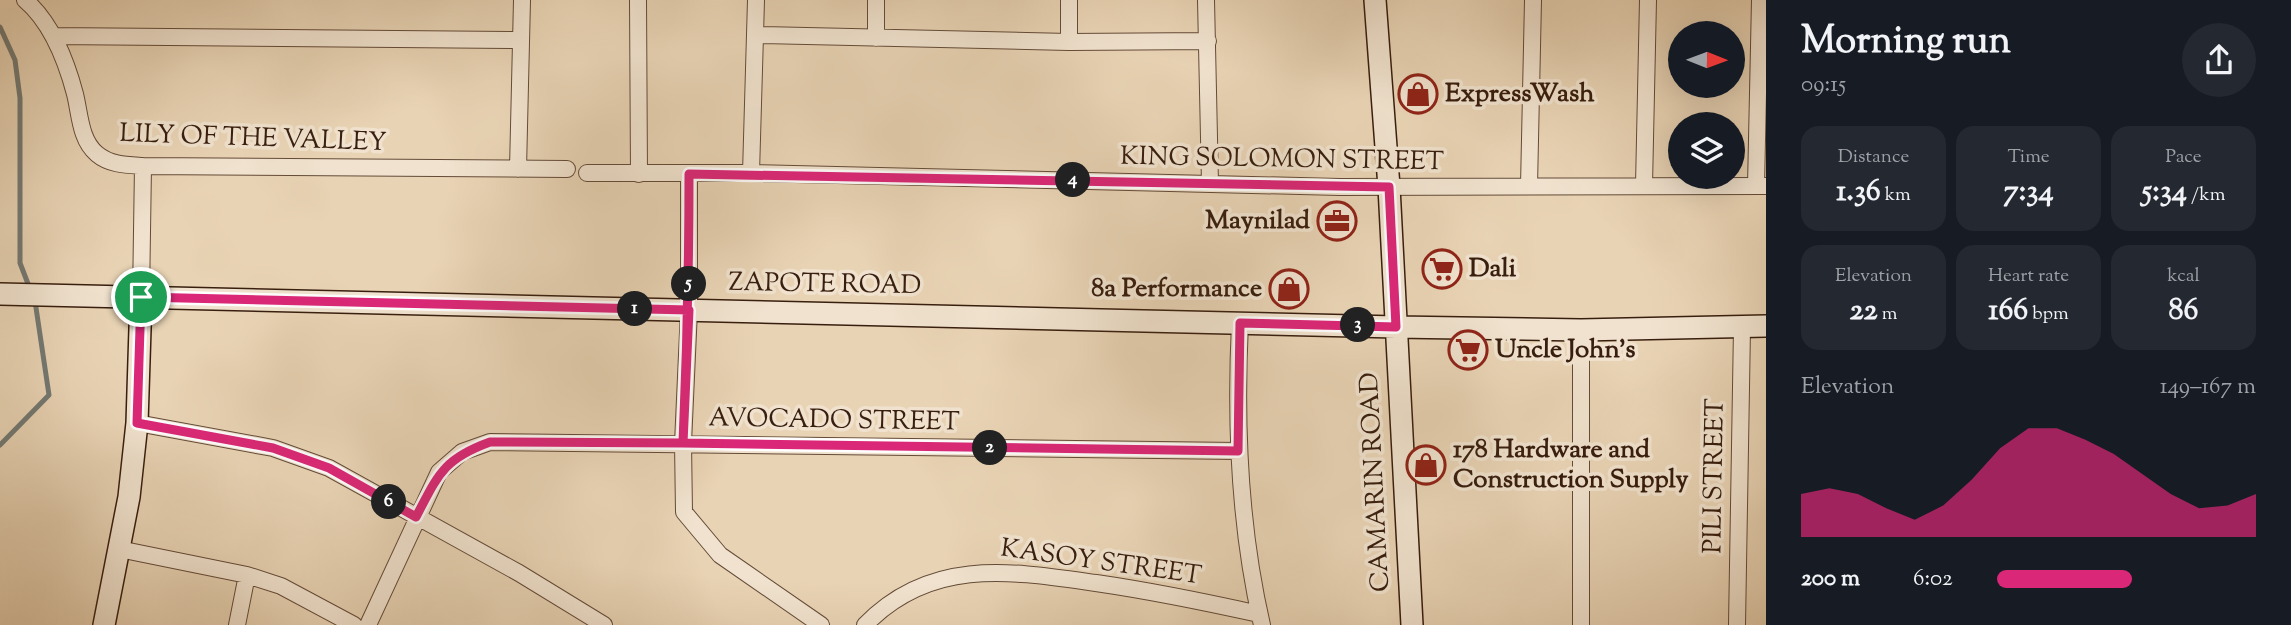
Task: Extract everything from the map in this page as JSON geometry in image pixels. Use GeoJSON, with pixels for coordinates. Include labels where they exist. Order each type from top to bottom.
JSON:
{"type":"FeatureCollection","features":[{"type":"Feature","properties":{"kind":"main road","name":"CAMARIN ROAD"},"geometry":{"type":"LineString","coordinates":[[1375,0],[1389,187],[1412,625]]}},
{"type":"Feature","properties":{"kind":"main road","name":"ZAPOTE ROAD"},"geometry":{"type":"LineString","coordinates":[[4,294],[1396,327],[1581,330],[1766,326]]}},
{"type":"Feature","properties":{"kind":"main road"},"geometry":{"type":"LineString","coordinates":[[104,625],[129,497],[137,423],[141,297]]}},
{"type":"Feature","properties":{"kind":"street"},"geometry":{"type":"LineString","coordinates":[[518,169],[522,0]]}},
{"type":"Feature","properties":{"kind":"street"},"geometry":{"type":"LineString","coordinates":[[638,0],[639,174]]}},
{"type":"Feature","properties":{"kind":"street"},"geometry":{"type":"LineString","coordinates":[[751,173],[757,0]]}},
{"type":"Feature","properties":{"kind":"street"},"geometry":{"type":"LineString","coordinates":[[876,0],[876,38]]}},
{"type":"Feature","properties":{"kind":"street"},"geometry":{"type":"LineString","coordinates":[[1069,0],[1069,42]]}},
{"type":"Feature","properties":{"kind":"street"},"geometry":{"type":"LineString","coordinates":[[1206,0],[1210,183]]}},
{"type":"Feature","properties":{"kind":"street"},"geometry":{"type":"LineString","coordinates":[[1528,186],[1533,0]]}},
{"type":"Feature","properties":{"kind":"street"},"geometry":{"type":"LineString","coordinates":[[1644,185],[1648,0]]}},
{"type":"Feature","properties":{"kind":"street"},"geometry":{"type":"LineString","coordinates":[[1760,0],[1761,186]]}},
{"type":"Feature","properties":{"kind":"street","name":"LILY OF THE VALLEY"},"geometry":{"type":"LineString","coordinates":[[33,4],[53,36],[67,67],[89,145],[98,155],[111,162],[143,166],[567,169]]}},
{"type":"Feature","properties":{"kind":"street"},"geometry":{"type":"LineString","coordinates":[[757,35],[1069,42],[1208,41]]}},
{"type":"Feature","properties":{"kind":"street"},"geometry":{"type":"LineString","coordinates":[[53,36],[521,40]]}},
{"type":"Feature","properties":{"kind":"street"},"geometry":{"type":"LineString","coordinates":[[141,297],[143,166]]}},
{"type":"Feature","properties":{"kind":"street","name":"KING SOLOMON STREET"},"geometry":{"type":"LineString","coordinates":[[587,173],[751,173],[1389,187],[1761,186]]}},
{"type":"Feature","properties":{"kind":"street"},"geometry":{"type":"LineString","coordinates":[[689,174],[684,512],[720,555],[821,625]]}},
{"type":"Feature","properties":{"kind":"street"},"geometry":{"type":"LineString","coordinates":[[1240,323],[1238,451],[1243,515],[1261,619]]}},
{"type":"Feature","properties":{"kind":"street","name":"PILI STREET"},"geometry":{"type":"LineString","coordinates":[[1737,625],[1742,328]]}},
{"type":"Feature","properties":{"kind":"street"},"geometry":{"type":"LineString","coordinates":[[1581,330],[1581,625]]}},
{"type":"Feature","properties":{"kind":"street"},"geometry":{"type":"LineString","coordinates":[[137,423],[273,448],[329,468],[519,573],[604,625]]}},
{"type":"Feature","properties":{"kind":"street","name":"AVOCADO STREET"},"geometry":{"type":"LineString","coordinates":[[368,625],[439,472],[462,452],[490,442],[1238,451]]}},
{"type":"Feature","properties":{"kind":"street"},"geometry":{"type":"LineString","coordinates":[[119,548],[247,575],[281,586],[354,625]]}},
{"type":"Feature","properties":{"kind":"street","name":"KASOY STREET"},"geometry":{"type":"LineString","coordinates":[[864,625],[907,592],[938,580],[991,571],[1158,592],[1261,619]]}},
{"type":"Feature","properties":{"kind":"street"},"geometry":{"type":"LineString","coordinates":[[237,625],[247,575]]}},
{"type":"Feature","properties":{"kind":"waterway"},"geometry":{"type":"LineString","coordinates":[[0,27],[15,60],[20,98],[20,263],[30,289]]}},
{"type":"Feature","properties":{"kind":"waterway"},"geometry":{"type":"LineString","coordinates":[[0,445],[49,395],[35,301]]}},
{"type":"Feature","properties":{"kind":"place","name":"ExpressWash"},"geometry":{"type":"Point","coordinates":[1418,94]}},
{"type":"Feature","properties":{"kind":"place","name":"Maynilad"},"geometry":{"type":"Point","coordinates":[1337,221]}},
{"type":"Feature","properties":{"kind":"place","name":"Dali"},"geometry":{"type":"Point","coordinates":[1442,269]}},
{"type":"Feature","properties":{"kind":"place","name":"8a Performance"},"geometry":{"type":"Point","coordinates":[1289,289]}},
{"type":"Feature","properties":{"kind":"place","name":"Uncle John's"},"geometry":{"type":"Point","coordinates":[1468,350]}},
{"type":"Feature","properties":{"kind":"place","name":"178 Hardware and Construction Supply"},"geometry":{"type":"Point","coordinates":[1426,465]}},
{"type":"Feature","properties":{"kind":"route"},"geometry":{"type":"LineString","coordinates":[[141,297],[137,423],[273,448],[329,468],[416,517],[439,472],[462,452],[490,442],[683,443],[686,377],[689,310],[689,174],[751,173],[1389,187],[1396,327],[1240,323],[1238,451],[683,443],[689,310],[141,297]]}}]}
